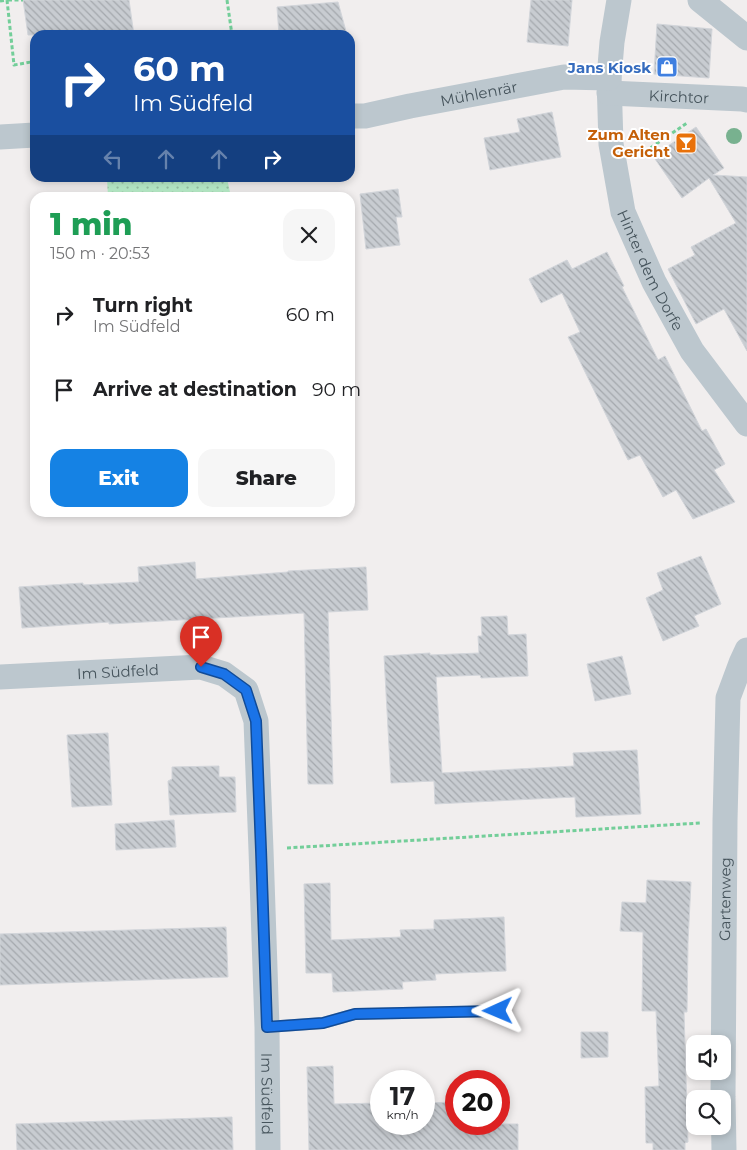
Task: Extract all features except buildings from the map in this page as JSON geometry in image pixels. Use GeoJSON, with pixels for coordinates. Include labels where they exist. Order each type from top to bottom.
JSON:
{"type":"FeatureCollection","features":[{"type":"Feature","properties":{"kind":"street","name":"Hinter dem Dorfe"},"geometry":{"type":"LineString","coordinates":[[619,0],[612,42],[609,86],[611,144],[623,212],[654,282],[692,351],[747,424]]}},
{"type":"Feature","properties":{"kind":"street"},"geometry":{"type":"LineString","coordinates":[[700,0],[747,38]]}},
{"type":"Feature","properties":{"kind":"street","name":"Mühlenrär"},"geometry":{"type":"LineString","coordinates":[[355,116],[365,116],[564,77],[609,86]]}},
{"type":"Feature","properties":{"kind":"street","name":"Kirchtor"},"geometry":{"type":"LineString","coordinates":[[609,86],[736,99]]}},
{"type":"Feature","properties":{"kind":"street"},"geometry":{"type":"LineString","coordinates":[[0,137],[30,135]]}},
{"type":"Feature","properties":{"kind":"street","name":"Gartenweg"},"geometry":{"type":"LineString","coordinates":[[724,1150],[725,821],[728,698],[747,650]]}},
{"type":"Feature","properties":{"kind":"street","name":"Im Südfeld"},"geometry":{"type":"LineString","coordinates":[[0,677],[201,667],[224,674],[246,690],[256,721],[267,1027],[268,1150]]}},
{"type":"Feature","properties":{"kind":"lane"},"geometry":{"type":"LineString","coordinates":[[267,1027],[323,1023],[355,1014],[498,1011]]}},
{"type":"Feature","properties":{"kind":"path"},"geometry":{"type":"LineString","coordinates":[[7,0],[14,65],[30,62]]}},
{"type":"Feature","properties":{"kind":"path"},"geometry":{"type":"LineString","coordinates":[[0,1],[23,0]]}},
{"type":"Feature","properties":{"kind":"path"},"geometry":{"type":"LineString","coordinates":[[227,0],[231,30]]}},
{"type":"Feature","properties":{"kind":"path"},"geometry":{"type":"LineString","coordinates":[[614,161],[639,156],[736,99]]}},
{"type":"Feature","properties":{"kind":"path"},"geometry":{"type":"LineString","coordinates":[[261,850],[725,821]]}},
{"type":"Feature","properties":{"kind":"green space"},"geometry":{"type":"Polygon","coordinates":[[[107,182],[228,182],[230,192],[108,192],[107,182]]]}},
{"type":"Feature","properties":{"kind":"place","name":"Jans Kiosk"},"geometry":{"type":"Point","coordinates":[667,67]}},
{"type":"Feature","properties":{"kind":"place","name":"Zum Alten Gericht"},"geometry":{"type":"Point","coordinates":[686,143]}},
{"type":"Feature","properties":{"kind":"route"},"geometry":{"type":"LineString","coordinates":[[201,667],[224,674],[246,690],[256,721],[267,1027],[323,1023],[355,1014],[498,1011]]}}]}
